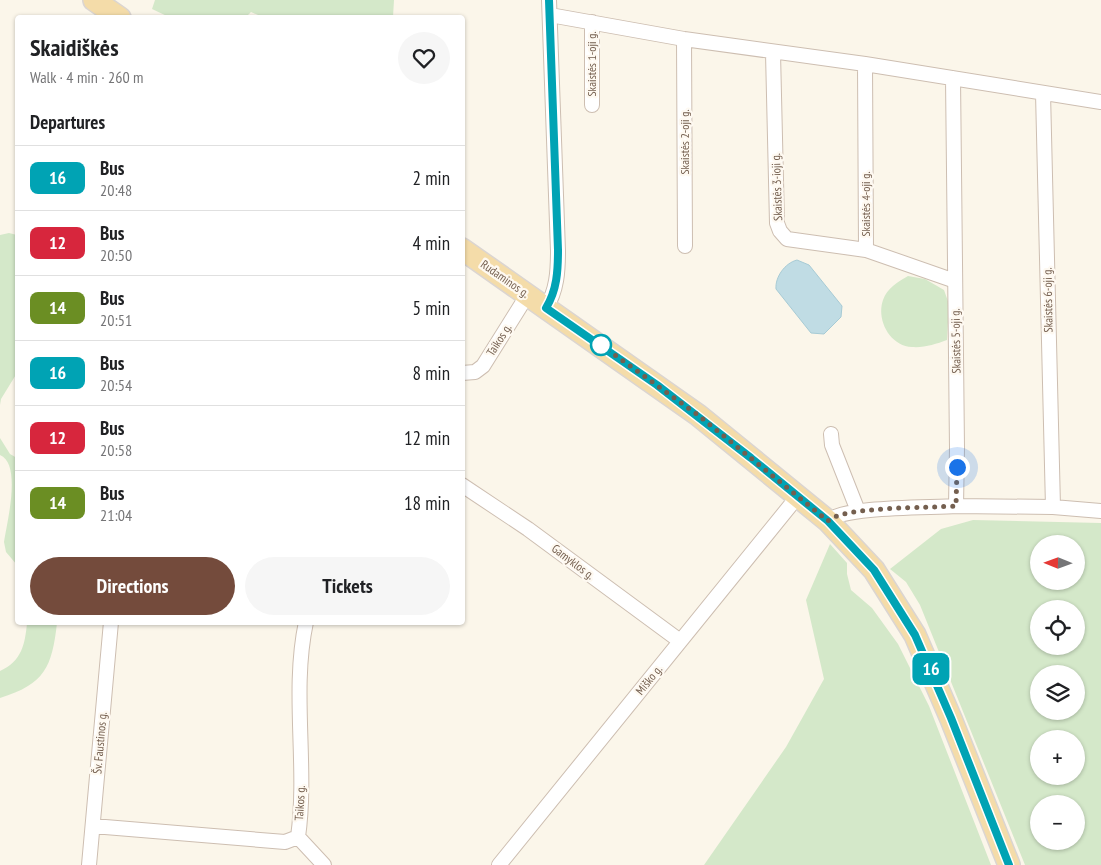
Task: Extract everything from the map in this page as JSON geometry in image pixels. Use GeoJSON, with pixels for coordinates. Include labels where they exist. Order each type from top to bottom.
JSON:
{"type":"FeatureCollection","features":[{"type":"Feature","properties":{"kind":"main road"},"geometry":{"type":"LineString","coordinates":[[94,0],[116,15]]}},
{"type":"Feature","properties":{"kind":"main road","name":"Rudaminos g."},"geometry":{"type":"LineString","coordinates":[[465,251],[698,415],[828,521],[874,570],[911,628],[934,676],[1009,865]]}},
{"type":"Feature","properties":{"kind":"street"},"geometry":{"type":"LineString","coordinates":[[546,308],[553,293],[557,275],[558,250],[549,0]]}},
{"type":"Feature","properties":{"kind":"street"},"geometry":{"type":"LineString","coordinates":[[550,15],[684,39],[773,53],[866,64],[1101,102]]}},
{"type":"Feature","properties":{"kind":"street","name":"Skaistės 1-oji g."},"geometry":{"type":"LineString","coordinates":[[592,22],[592,105]]}},
{"type":"Feature","properties":{"kind":"street","name":"Skaistės 2-oji g."},"geometry":{"type":"LineString","coordinates":[[684,39],[685,246]]}},
{"type":"Feature","properties":{"kind":"street","name":"Skaistės 3-ioji g."},"geometry":{"type":"LineString","coordinates":[[773,53],[777,223],[780,231],[788,239],[866,250]]}},
{"type":"Feature","properties":{"kind":"street","name":"Skaistės 4-oji g."},"geometry":{"type":"LineString","coordinates":[[866,64],[866,250],[955,281]]}},
{"type":"Feature","properties":{"kind":"street","name":"Skaistės 5-oji g."},"geometry":{"type":"LineString","coordinates":[[953,78],[956,506]]}},
{"type":"Feature","properties":{"kind":"street","name":"Skaistės 6-oji g."},"geometry":{"type":"LineString","coordinates":[[1044,93],[1053,507]]}},
{"type":"Feature","properties":{"kind":"street","name":"Taikos g."},"geometry":{"type":"LineString","coordinates":[[465,374],[475,372],[483,366],[528,294]]}},
{"type":"Feature","properties":{"kind":"street"},"geometry":{"type":"LineString","coordinates":[[831,434],[832,445],[858,511]]}},
{"type":"Feature","properties":{"kind":"street","name":"Gamyklos g."},"geometry":{"type":"LineString","coordinates":[[465,487],[528,528],[680,642]]}},
{"type":"Feature","properties":{"kind":"street","name":"Miško g."},"geometry":{"type":"LineString","coordinates":[[499,865],[798,496]]}},
{"type":"Feature","properties":{"kind":"street"},"geometry":{"type":"LineString","coordinates":[[828,521],[833,516],[858,511],[956,506],[1053,507],[1101,511]]}},
{"type":"Feature","properties":{"kind":"street","name":"Šv. Faustinos g."},"geometry":{"type":"LineString","coordinates":[[85,865],[93,826],[111,625]]}},
{"type":"Feature","properties":{"kind":"street","name":"Taikos g."},"geometry":{"type":"LineString","coordinates":[[93,826],[284,842],[298,837],[302,772],[302,660],[306,625]]}},
{"type":"Feature","properties":{"kind":"street"},"geometry":{"type":"LineString","coordinates":[[298,837],[324,865]]}},
{"type":"Feature","properties":{"kind":"green space"},"geometry":{"type":"Polygon","coordinates":[[[155,0],[394,0],[393,15],[258,15],[251,12],[248,15],[165,15],[152,9],[155,0]]]}},
{"type":"Feature","properties":{"kind":"green space"},"geometry":{"type":"Polygon","coordinates":[[[9,233],[15,234],[15,376],[1,399],[0,405],[0,235],[9,233]]]}},
{"type":"Feature","properties":{"kind":"green space"},"geometry":{"type":"Polygon","coordinates":[[[908,276],[925,279],[944,290],[949,304],[947,340],[925,346],[904,346],[891,337],[887,331],[881,316],[883,300],[890,289],[908,276]]]}},
{"type":"Feature","properties":{"kind":"green space"},"geometry":{"type":"Polygon","coordinates":[[[0,438],[10,454],[15,457],[15,563],[6,552],[4,542],[10,508],[12,481],[7,461],[0,455],[0,438]]]}},
{"type":"Feature","properties":{"kind":"green space"},"geometry":{"type":"Polygon","coordinates":[[[973,520],[1101,523],[1101,865],[1025,865],[920,605],[906,582],[890,569],[941,529],[973,520]]]}},
{"type":"Feature","properties":{"kind":"green space"},"geometry":{"type":"Polygon","coordinates":[[[830,544],[847,563],[847,574],[851,590],[872,608],[898,644],[929,706],[991,865],[704,865],[786,747],[824,679],[806,600],[830,544]]]}},
{"type":"Feature","properties":{"kind":"green space"},"geometry":{"type":"Polygon","coordinates":[[[27,625],[57,625],[52,651],[44,672],[27,687],[0,698],[0,671],[18,657],[25,638],[27,625]]]}},
{"type":"Feature","properties":{"kind":"water"},"geometry":{"type":"Polygon","coordinates":[[[797,260],[809,265],[842,306],[841,317],[824,334],[811,333],[776,289],[779,275],[785,267],[797,260]]]}},
{"type":"Feature","properties":{"kind":"bus line","name":"16"},"geometry":{"type":"LineString","coordinates":[[549,0],[558,250],[557,275],[553,293],[546,308],[698,415],[828,521],[874,570],[898,605],[915,635],[934,676],[1009,865]]}},
{"type":"Feature","properties":{"kind":"route"},"geometry":{"type":"LineString","coordinates":[[601,345],[698,415],[828,521],[833,516],[858,511],[956,506],[957,467]]}}]}
